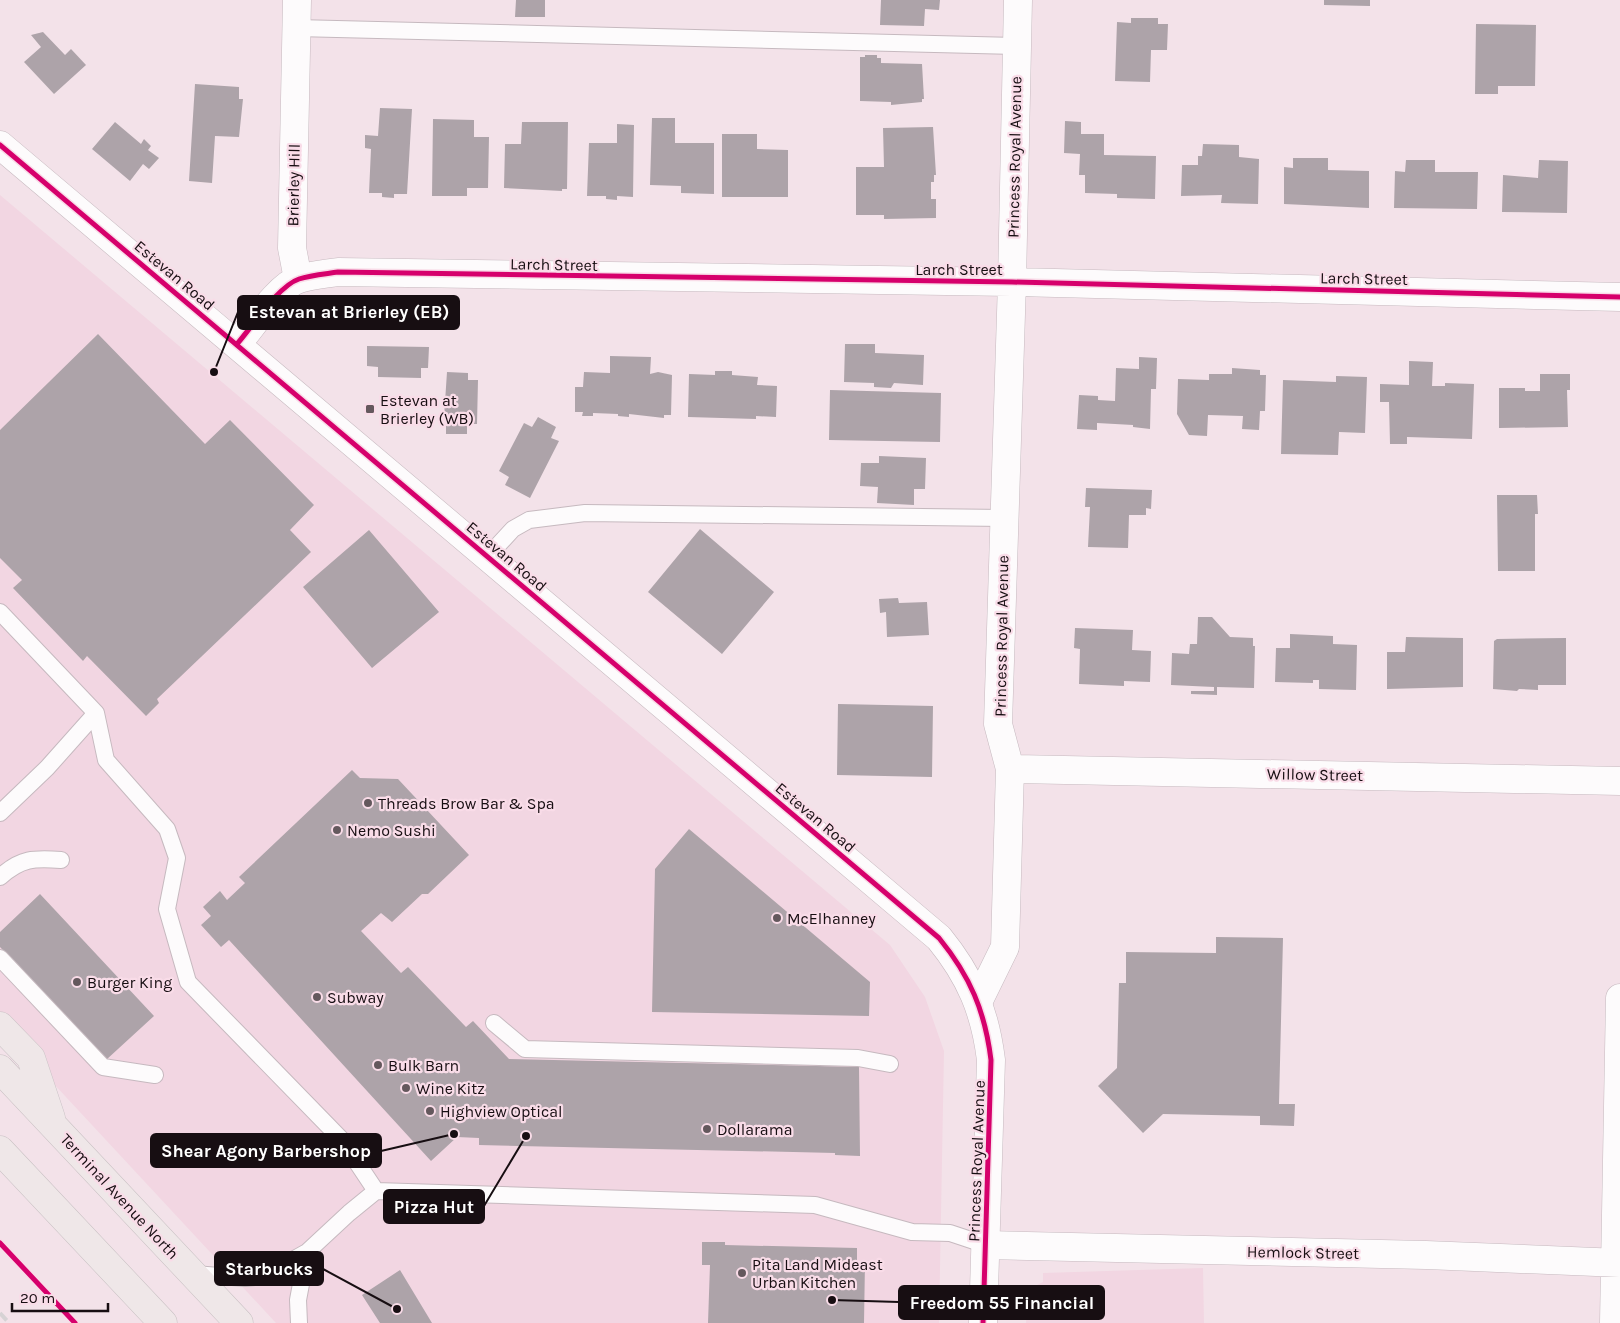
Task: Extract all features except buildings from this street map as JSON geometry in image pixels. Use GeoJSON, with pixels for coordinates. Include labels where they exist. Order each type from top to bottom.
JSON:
{"type":"FeatureCollection","features":[{"type":"Feature","properties":{"kind":"main road"},"geometry":{"type":"LineString","coordinates":[[0,1026],[31,1058],[54,1126]]}},
{"type":"Feature","properties":{"kind":"main road","name":"Terminal Avenue North"},"geometry":{"type":"LineString","coordinates":[[0,1069],[239,1323]]}},
{"type":"Feature","properties":{"kind":"main road"},"geometry":{"type":"LineString","coordinates":[[0,1150],[163,1323]]}},
{"type":"Feature","properties":{"kind":"street","name":"Brierley Hill"},"geometry":{"type":"LineString","coordinates":[[296,0],[292,248],[298,279]]}},
{"type":"Feature","properties":{"kind":"street","name":"Princess Royal Avenue"},"geometry":{"type":"LineString","coordinates":[[983,1323],[991,1060],[987,1029],[978,1002],[1005,947],[1010,769],[998,724],[1012,282],[1018,0]]}},
{"type":"Feature","properties":{"kind":"street","name":"Estevan Road"},"geometry":{"type":"LineString","coordinates":[[0,145],[238,344],[939,938],[963,970],[978,1002]]}},
{"type":"Feature","properties":{"kind":"street","name":"Larch Street"},"geometry":{"type":"LineString","coordinates":[[298,279],[323,274],[350,272],[1012,282],[1620,297]]}},
{"type":"Feature","properties":{"kind":"street"},"geometry":{"type":"LineString","coordinates":[[238,344],[285,288],[298,279]]}},
{"type":"Feature","properties":{"kind":"street","name":"Willow Street"},"geometry":{"type":"LineString","coordinates":[[1010,769],[1620,781]]}},
{"type":"Feature","properties":{"kind":"street"},"geometry":{"type":"LineString","coordinates":[[1614,1323],[1618,1263],[1620,998]]}},
{"type":"Feature","properties":{"kind":"street","name":"Hemlock Street"},"geometry":{"type":"LineString","coordinates":[[986,1246],[1426,1255],[1618,1263]]}},
{"type":"Feature","properties":{"kind":"lane"},"geometry":{"type":"LineString","coordinates":[[296,28],[1016,46]]}},
{"type":"Feature","properties":{"kind":"lane"},"geometry":{"type":"LineString","coordinates":[[488,556],[513,529],[529,520],[585,513],[1004,518]]}},
{"type":"Feature","properties":{"kind":"lane"},"geometry":{"type":"LineString","coordinates":[[0,612],[96,713],[106,760],[167,829],[177,858],[167,909],[188,982],[342,1140],[376,1191]]}},
{"type":"Feature","properties":{"kind":"lane"},"geometry":{"type":"LineString","coordinates":[[0,812],[47,768],[96,713]]}},
{"type":"Feature","properties":{"kind":"lane"},"geometry":{"type":"LineString","coordinates":[[0,877],[12,866],[33,858],[61,860]]}},
{"type":"Feature","properties":{"kind":"lane"},"geometry":{"type":"LineString","coordinates":[[0,958],[103,1067],[155,1075]]}},
{"type":"Feature","properties":{"kind":"lane"},"geometry":{"type":"LineString","coordinates":[[494,1023],[526,1049],[858,1058],[890,1064]]}},
{"type":"Feature","properties":{"kind":"lane"},"geometry":{"type":"LineString","coordinates":[[194,1274],[245,1278],[264,1276],[307,1252],[376,1191],[815,1205],[912,1232],[950,1233],[986,1246]]}},
{"type":"Feature","properties":{"kind":"lane"},"geometry":{"type":"LineString","coordinates":[[299,1323],[298,1300],[307,1252]]}},
{"type":"Feature","properties":{"kind":"shaded area"},"geometry":{"type":"Polygon","coordinates":[[[0,195],[890,945],[925,997],[944,1051],[939,1323],[276,1323],[0,1026],[0,195]]]}},
{"type":"Feature","properties":{"kind":"shaded area"},"geometry":{"type":"Polygon","coordinates":[[[1203,1268],[1204,1323],[1026,1323],[1028,1295],[1033,1287],[1043,1282],[1043,1273],[1203,1268]]]}},
{"type":"Feature","properties":{"kind":"railway"},"geometry":{"type":"LineString","coordinates":[[0,1313],[9,1323]]}},
{"type":"Feature","properties":{"kind":"cycle path"},"geometry":{"type":"LineString","coordinates":[[0,145],[939,938],[959,966],[974,995],[985,1026],[991,1060],[983,1323]]}},
{"type":"Feature","properties":{"kind":"cycle path"},"geometry":{"type":"LineString","coordinates":[[237,344],[274,298],[291,283],[308,276],[338,272],[1012,282],[1620,297]]}},
{"type":"Feature","properties":{"kind":"cycle path"},"geometry":{"type":"LineString","coordinates":[[0,1243],[75,1323]]}},
{"type":"Feature","properties":{"kind":"place","name":"Estevan at Brierley (EB)"},"geometry":{"type":"Point","coordinates":[214,372]}},
{"type":"Feature","properties":{"kind":"place","name":"Estevan at Brierley (WB)"},"geometry":{"type":"Point","coordinates":[370,409]}},
{"type":"Feature","properties":{"kind":"place","name":"Threads Brow Bar & Spa"},"geometry":{"type":"Point","coordinates":[368,803]}},
{"type":"Feature","properties":{"kind":"place","name":"Nemo Sushi"},"geometry":{"type":"Point","coordinates":[337,830]}},
{"type":"Feature","properties":{"kind":"place","name":"McElhanney"},"geometry":{"type":"Point","coordinates":[777,918]}},
{"type":"Feature","properties":{"kind":"place","name":"Burger King"},"geometry":{"type":"Point","coordinates":[77,982]}},
{"type":"Feature","properties":{"kind":"place","name":"Subway"},"geometry":{"type":"Point","coordinates":[317,997]}},
{"type":"Feature","properties":{"kind":"place","name":"Bulk Barn"},"geometry":{"type":"Point","coordinates":[378,1065]}},
{"type":"Feature","properties":{"kind":"place","name":"Wine Kitz"},"geometry":{"type":"Point","coordinates":[406,1088]}},
{"type":"Feature","properties":{"kind":"place","name":"Highview Optical"},"geometry":{"type":"Point","coordinates":[430,1111]}},
{"type":"Feature","properties":{"kind":"place","name":"Dollarama"},"geometry":{"type":"Point","coordinates":[707,1129]}},
{"type":"Feature","properties":{"kind":"place","name":"Shear Agony Barbershop"},"geometry":{"type":"Point","coordinates":[454,1134]}},
{"type":"Feature","properties":{"kind":"place","name":"Pizza Hut"},"geometry":{"type":"Point","coordinates":[526,1136]}},
{"type":"Feature","properties":{"kind":"place","name":"Pita Land Mideast Urban Kitchen"},"geometry":{"type":"Point","coordinates":[742,1273]}},
{"type":"Feature","properties":{"kind":"place","name":"Freedom 55 Financial"},"geometry":{"type":"Point","coordinates":[832,1300]}},
{"type":"Feature","properties":{"kind":"place","name":"Starbucks"},"geometry":{"type":"Point","coordinates":[397,1309]}}]}
